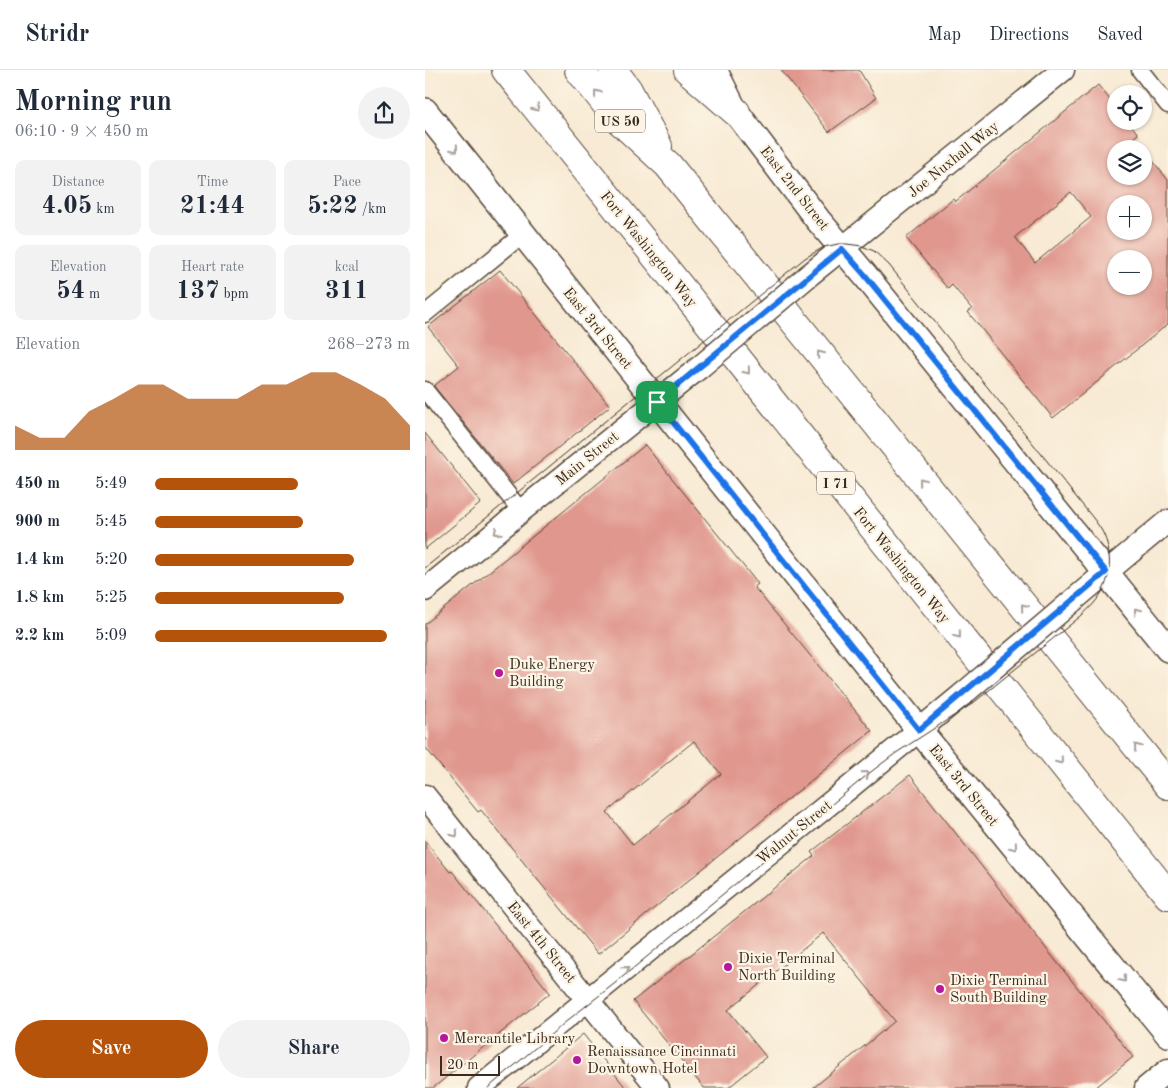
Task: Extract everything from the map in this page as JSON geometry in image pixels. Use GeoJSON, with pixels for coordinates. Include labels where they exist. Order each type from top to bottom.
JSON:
{"type":"FeatureCollection","features":[{"type":"Feature","properties":{"kind":"highway","name":"Fort Washington Way"},"geometry":{"type":"LineString","coordinates":[[506,70],[1168,895]]}},
{"type":"Feature","properties":{"kind":"highway","name":"US 50"},"geometry":{"type":"LineString","coordinates":[[579,70],[618,119],[668,165]]}},
{"type":"Feature","properties":{"kind":"highway"},"geometry":{"type":"LineString","coordinates":[[613,70],[628,90],[668,165],[1168,785]]}},
{"type":"Feature","properties":{"kind":"highway"},"geometry":{"type":"LineString","coordinates":[[696,71],[737,112]]}},
{"type":"Feature","properties":{"kind":"main road","name":"East 3rd Street"},"geometry":{"type":"LineString","coordinates":[[425,111],[919,730],[1168,1034]]}},
{"type":"Feature","properties":{"kind":"main road","name":"East 2nd Street"},"geometry":{"type":"LineString","coordinates":[[737,112],[818,220],[870,281],[1168,649]]}},
{"type":"Feature","properties":{"kind":"street","name":"Joe Nuxhall Way"},"geometry":{"type":"LineString","coordinates":[[842,249],[1063,70]]}},
{"type":"Feature","properties":{"kind":"street"},"geometry":{"type":"LineString","coordinates":[[1140,70],[1168,105]]}},
{"type":"Feature","properties":{"kind":"street"},"geometry":{"type":"LineString","coordinates":[[425,314],[523,234]]}},
{"type":"Feature","properties":{"kind":"street","name":"Main Street"},"geometry":{"type":"LineString","coordinates":[[425,590],[842,249]]}},
{"type":"Feature","properties":{"kind":"street"},"geometry":{"type":"LineString","coordinates":[[425,390],[521,511]]}},
{"type":"Feature","properties":{"kind":"street","name":"Walnut Street"},"geometry":{"type":"LineString","coordinates":[[479,1088],[963,694],[1168,521]]}},
{"type":"Feature","properties":{"kind":"street","name":"East 4th Street"},"geometry":{"type":"LineString","coordinates":[[425,796],[658,1088]]}},
{"type":"Feature","properties":{"kind":"street"},"geometry":{"type":"LineString","coordinates":[[1145,1088],[1168,1070]]}},
{"type":"Feature","properties":{"kind":"building"},"geometry":{"type":"Polygon","coordinates":[[[781,70],[859,70],[876,98],[829,132],[781,70]]]}},
{"type":"Feature","properties":{"kind":"building"},"geometry":{"type":"Polygon","coordinates":[[[1098,85],[1107,96],[1107,130],[1135,130],[1138,134],[1133,138],[1135,140],[1107,140],[1107,185],[1152,185],[1152,160],[1168,180],[1168,324],[1053,418],[968,312],[972,309],[952,285],[948,289],[906,238],[953,199],[955,202],[1098,85]],[[1071,192],[1015,237],[1035,263],[1091,217],[1071,192]]]}},
{"type":"Feature","properties":{"kind":"building"},"geometry":{"type":"Polygon","coordinates":[[[500,270],[610,406],[513,484],[434,386],[459,366],[428,327],[500,270]]]}},
{"type":"Feature","properties":{"kind":"building"},"geometry":{"type":"Polygon","coordinates":[[[425,433],[481,503],[425,549],[425,433]]]}},
{"type":"Feature","properties":{"kind":"building"},"geometry":{"type":"Polygon","coordinates":[[[645,445],[758,584],[754,587],[872,731],[598,954],[481,810],[478,812],[425,747],[425,624],[645,445]],[[694,741],[607,812],[633,845],[721,774],[694,741]]]}},
{"type":"Feature","properties":{"kind":"building"},"geometry":{"type":"Polygon","coordinates":[[[910,775],[1133,1057],[1095,1088],[813,1088],[895,1021],[823,933],[728,1010],[766,1057],[728,1088],[704,1088],[633,1001],[814,856],[811,852],[910,775]]]}},
{"type":"Feature","properties":{"kind":"building"},"geometry":{"type":"Polygon","coordinates":[[[425,841],[450,872],[452,871],[550,993],[433,1088],[425,1088],[425,841]]]}},
{"type":"Feature","properties":{"kind":"building","name":"Renaissance Cincinnati Downtown Hotel"},"geometry":{"type":"Polygon","coordinates":[[[583,1034],[626,1088],[517,1088],[583,1034]]]}},
{"type":"Feature","properties":{"kind":"tram line"},"geometry":{"type":"LineString","coordinates":[[425,568],[805,258],[824,247],[838,244],[862,246],[874,251],[889,265],[1093,518],[1105,537],[1109,552],[1109,567],[1104,588],[1100,596],[1081,616],[972,704],[896,753],[872,771],[568,1020],[488,1088]]}},
{"type":"Feature","properties":{"kind":"place","name":"Duke Energy Building"},"geometry":{"type":"Point","coordinates":[499,673]}},
{"type":"Feature","properties":{"kind":"place","name":"Dixie Terminal North Building"},"geometry":{"type":"Point","coordinates":[728,967]}},
{"type":"Feature","properties":{"kind":"place","name":"Dixie Terminal South Building"},"geometry":{"type":"Point","coordinates":[940,989]}},
{"type":"Feature","properties":{"kind":"place","name":"Mercantile Library"},"geometry":{"type":"Point","coordinates":[444,1038]}},
{"type":"Feature","properties":{"kind":"place","name":"Renaissance Cincinnati Downtown Hotel"},"geometry":{"type":"Point","coordinates":[577,1060]}},
{"type":"Feature","properties":{"kind":"route"},"geometry":{"type":"LineString","coordinates":[[842,249],[1106,572],[919,730],[657,402],[842,249]]}}]}
